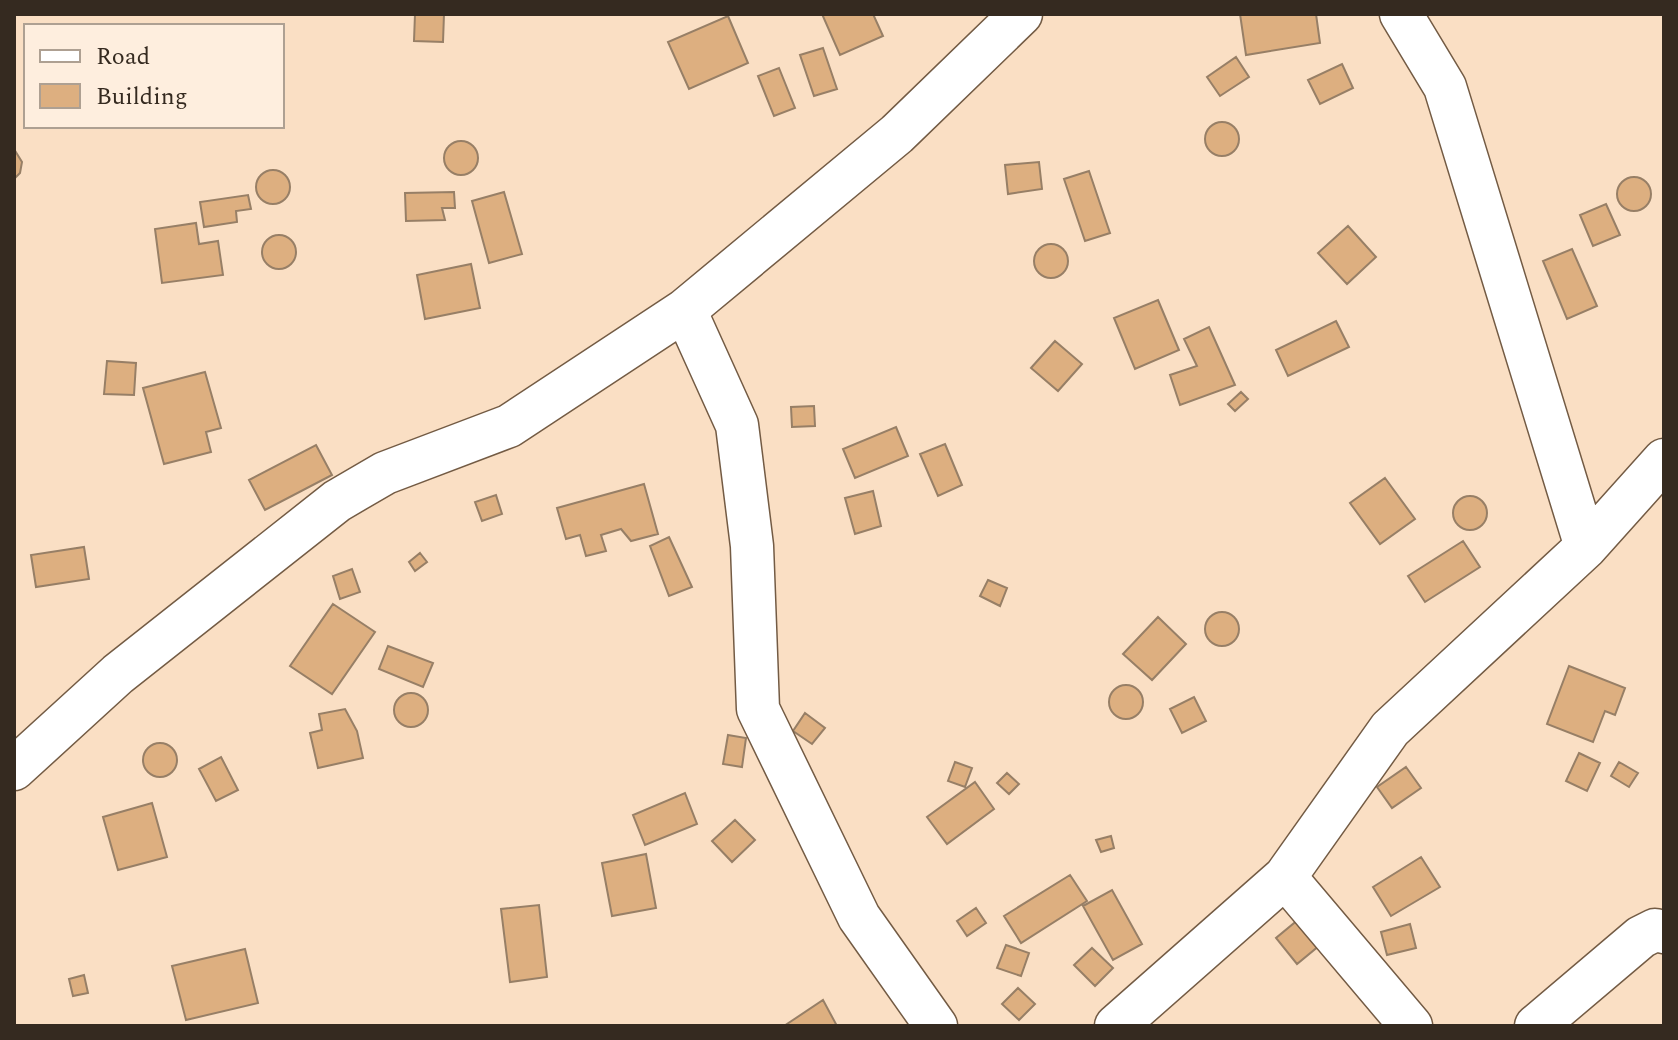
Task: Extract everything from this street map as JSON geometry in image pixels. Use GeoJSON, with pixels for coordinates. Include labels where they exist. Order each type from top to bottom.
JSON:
{"type":"FeatureCollection","features":[{"type":"Feature","properties":{"kind":"street"},"geometry":{"type":"LineString","coordinates":[[14,769],[118,674],[337,501],[385,473],[509,426],[685,310],[897,134],[1021,14]]}},
{"type":"Feature","properties":{"kind":"street"},"geometry":{"type":"LineString","coordinates":[[1401,14],[1445,87],[1586,547]]}},
{"type":"Feature","properties":{"kind":"street"},"geometry":{"type":"LineString","coordinates":[[685,310],[737,425],[752,546],[758,709],[859,917],[936,1026]]}},
{"type":"Feature","properties":{"kind":"street"},"geometry":{"type":"LineString","coordinates":[[1116,1026],[1285,877],[1390,729],[1586,547],[1664,460]]}},
{"type":"Feature","properties":{"kind":"street"},"geometry":{"type":"LineString","coordinates":[[1285,877],[1411,1026]]}},
{"type":"Feature","properties":{"kind":"street"},"geometry":{"type":"LineString","coordinates":[[1536,1026],[1641,937],[1655,930],[1664,932]]}},
{"type":"Feature","properties":{"kind":"building"},"geometry":{"type":"Polygon","coordinates":[[[415,14],[444,14],[443,42],[414,41],[415,14]]]}},
{"type":"Feature","properties":{"kind":"building"},"geometry":{"type":"Polygon","coordinates":[[[822,14],[873,14],[883,36],[840,55],[822,14]]]}},
{"type":"Feature","properties":{"kind":"building"},"geometry":{"type":"Polygon","coordinates":[[[1240,14],[1316,14],[1320,43],[1246,55],[1240,14]]]}},
{"type":"Feature","properties":{"kind":"building"},"geometry":{"type":"Polygon","coordinates":[[[728,16],[748,63],[689,89],[668,42],[728,16]]]}},
{"type":"Feature","properties":{"kind":"building"},"geometry":{"type":"Polygon","coordinates":[[[823,48],[837,89],[814,96],[800,55],[823,48]]]}},
{"type":"Feature","properties":{"kind":"building"},"geometry":{"type":"Polygon","coordinates":[[[1236,57],[1249,77],[1220,96],[1207,77],[1236,57]]]}},
{"type":"Feature","properties":{"kind":"building"},"geometry":{"type":"Polygon","coordinates":[[[1342,64],[1353,88],[1320,104],[1308,80],[1342,64]]]}},
{"type":"Feature","properties":{"kind":"building"},"geometry":{"type":"Polygon","coordinates":[[[779,68],[795,108],[774,116],[758,76],[779,68]]]}},
{"type":"Feature","properties":{"kind":"building"},"geometry":{"type":"Polygon","coordinates":[[[1222,122],[1234,127],[1239,139],[1234,151],[1222,156],[1210,151],[1205,139],[1210,127],[1222,122]]]}},
{"type":"Feature","properties":{"kind":"building"},"geometry":{"type":"Polygon","coordinates":[[[461,141],[473,146],[478,158],[473,170],[461,175],[449,170],[444,158],[449,146],[461,141]]]}},
{"type":"Feature","properties":{"kind":"building"},"geometry":{"type":"Polygon","coordinates":[[[14,149],[22,162],[20,173],[14,179],[14,149]]]}},
{"type":"Feature","properties":{"kind":"building"},"geometry":{"type":"Polygon","coordinates":[[[1039,162],[1042,189],[1008,194],[1005,165],[1039,162]]]}},
{"type":"Feature","properties":{"kind":"building"},"geometry":{"type":"Polygon","coordinates":[[[273,170],[285,175],[290,187],[285,199],[273,204],[261,199],[256,187],[261,175],[273,170]]]}},
{"type":"Feature","properties":{"kind":"building"},"geometry":{"type":"Polygon","coordinates":[[[1089,171],[1110,233],[1085,241],[1064,179],[1089,171]]]}},
{"type":"Feature","properties":{"kind":"building"},"geometry":{"type":"Polygon","coordinates":[[[1634,177],[1646,182],[1651,194],[1646,206],[1634,211],[1622,206],[1617,194],[1622,182],[1634,177]]]}},
{"type":"Feature","properties":{"kind":"building"},"geometry":{"type":"Polygon","coordinates":[[[454,192],[455,208],[442,208],[445,220],[406,221],[405,193],[454,192]]]}},
{"type":"Feature","properties":{"kind":"building"},"geometry":{"type":"Polygon","coordinates":[[[504,192],[522,254],[489,263],[472,201],[504,192]]]}},
{"type":"Feature","properties":{"kind":"building"},"geometry":{"type":"Polygon","coordinates":[[[248,195],[251,209],[236,211],[237,222],[204,227],[200,202],[248,195]]]}},
{"type":"Feature","properties":{"kind":"building"},"geometry":{"type":"Polygon","coordinates":[[[1606,204],[1620,235],[1593,246],[1580,215],[1606,204]]]}},
{"type":"Feature","properties":{"kind":"building"},"geometry":{"type":"Polygon","coordinates":[[[196,223],[199,244],[218,241],[223,275],[162,283],[155,229],[196,223]]]}},
{"type":"Feature","properties":{"kind":"building"},"geometry":{"type":"Polygon","coordinates":[[[1348,226],[1376,257],[1347,284],[1318,253],[1348,226]]]}},
{"type":"Feature","properties":{"kind":"building"},"geometry":{"type":"Polygon","coordinates":[[[279,235],[291,240],[296,252],[291,264],[279,269],[267,264],[262,252],[267,240],[279,235]]]}},
{"type":"Feature","properties":{"kind":"building"},"geometry":{"type":"Polygon","coordinates":[[[1051,244],[1063,249],[1068,261],[1063,273],[1051,278],[1039,273],[1034,261],[1039,249],[1051,244]]]}},
{"type":"Feature","properties":{"kind":"building"},"geometry":{"type":"Polygon","coordinates":[[[1572,249],[1597,306],[1567,319],[1543,261],[1572,249]]]}},
{"type":"Feature","properties":{"kind":"building"},"geometry":{"type":"Polygon","coordinates":[[[471,264],[480,308],[425,319],[417,275],[471,264]]]}},
{"type":"Feature","properties":{"kind":"building"},"geometry":{"type":"Polygon","coordinates":[[[1158,300],[1179,350],[1135,369],[1114,318],[1158,300]]]}},
{"type":"Feature","properties":{"kind":"building"},"geometry":{"type":"Polygon","coordinates":[[[1336,321],[1349,347],[1288,376],[1276,350],[1336,321]]]}},
{"type":"Feature","properties":{"kind":"building"},"geometry":{"type":"Polygon","coordinates":[[[1209,327],[1235,385],[1180,405],[1170,375],[1197,366],[1184,339],[1209,327]]]}},
{"type":"Feature","properties":{"kind":"building"},"geometry":{"type":"Polygon","coordinates":[[[1055,341],[1082,364],[1058,391],[1031,368],[1055,341]]]}},
{"type":"Feature","properties":{"kind":"building"},"geometry":{"type":"Polygon","coordinates":[[[107,361],[136,363],[134,395],[104,394],[107,361]]]}},
{"type":"Feature","properties":{"kind":"building"},"geometry":{"type":"Polygon","coordinates":[[[205,372],[221,428],[206,432],[211,452],[164,464],[143,388],[205,372]]]}},
{"type":"Feature","properties":{"kind":"building"},"geometry":{"type":"Polygon","coordinates":[[[1241,392],[1248,399],[1235,411],[1228,404],[1241,392]]]}},
{"type":"Feature","properties":{"kind":"building"},"geometry":{"type":"Polygon","coordinates":[[[814,406],[815,426],[792,427],[791,407],[814,406]]]}},
{"type":"Feature","properties":{"kind":"building"},"geometry":{"type":"Polygon","coordinates":[[[896,427],[908,456],[855,478],[843,449],[896,427]]]}},
{"type":"Feature","properties":{"kind":"building"},"geometry":{"type":"Polygon","coordinates":[[[945,444],[962,485],[938,496],[920,454],[945,444]]]}},
{"type":"Feature","properties":{"kind":"building"},"geometry":{"type":"Polygon","coordinates":[[[316,445],[332,475],[265,510],[249,480],[316,445]]]}},
{"type":"Feature","properties":{"kind":"building"},"geometry":{"type":"Polygon","coordinates":[[[1385,478],[1415,519],[1380,544],[1350,503],[1385,478]]]}},
{"type":"Feature","properties":{"kind":"building"},"geometry":{"type":"Polygon","coordinates":[[[644,484],[658,534],[631,541],[621,529],[601,535],[606,551],[586,556],[580,535],[566,539],[557,508],[644,484]]]}},
{"type":"Feature","properties":{"kind":"building"},"geometry":{"type":"Polygon","coordinates":[[[873,491],[881,526],[855,534],[845,498],[873,491]]]}},
{"type":"Feature","properties":{"kind":"building"},"geometry":{"type":"Polygon","coordinates":[[[496,495],[502,514],[482,521],[475,502],[496,495]]]}},
{"type":"Feature","properties":{"kind":"building"},"geometry":{"type":"Polygon","coordinates":[[[1470,496],[1482,501],[1487,513],[1482,525],[1470,530],[1458,525],[1453,513],[1458,501],[1470,496]]]}},
{"type":"Feature","properties":{"kind":"building"},"geometry":{"type":"Polygon","coordinates":[[[669,537],[692,587],[669,596],[650,546],[669,537]]]}},
{"type":"Feature","properties":{"kind":"building"},"geometry":{"type":"Polygon","coordinates":[[[1463,541],[1480,567],[1425,602],[1408,576],[1463,541]]]}},
{"type":"Feature","properties":{"kind":"building"},"geometry":{"type":"Polygon","coordinates":[[[84,547],[89,579],[36,587],[31,555],[84,547]]]}},
{"type":"Feature","properties":{"kind":"building"},"geometry":{"type":"Polygon","coordinates":[[[420,553],[427,562],[415,571],[409,562],[420,553]]]}},
{"type":"Feature","properties":{"kind":"building"},"geometry":{"type":"Polygon","coordinates":[[[352,569],[360,592],[340,599],[333,576],[352,569]]]}},
{"type":"Feature","properties":{"kind":"building"},"geometry":{"type":"Polygon","coordinates":[[[988,580],[1007,588],[1000,606],[980,596],[988,580]]]}},
{"type":"Feature","properties":{"kind":"building"},"geometry":{"type":"Polygon","coordinates":[[[333,604],[375,632],[332,694],[290,666],[333,604]]]}},
{"type":"Feature","properties":{"kind":"building"},"geometry":{"type":"Polygon","coordinates":[[[1222,612],[1234,617],[1239,629],[1234,641],[1222,646],[1210,641],[1205,629],[1210,617],[1222,612]]]}},
{"type":"Feature","properties":{"kind":"building"},"geometry":{"type":"Polygon","coordinates":[[[1158,617],[1186,644],[1152,680],[1123,654],[1158,617]]]}},
{"type":"Feature","properties":{"kind":"building"},"geometry":{"type":"Polygon","coordinates":[[[388,646],[433,663],[423,687],[379,669],[388,646]]]}},
{"type":"Feature","properties":{"kind":"building"},"geometry":{"type":"Polygon","coordinates":[[[1569,666],[1625,688],[1615,715],[1605,711],[1593,742],[1547,724],[1569,666]]]}},
{"type":"Feature","properties":{"kind":"building"},"geometry":{"type":"Polygon","coordinates":[[[1126,685],[1138,690],[1143,702],[1138,714],[1126,719],[1114,714],[1109,702],[1114,690],[1126,685]]]}},
{"type":"Feature","properties":{"kind":"building"},"geometry":{"type":"Polygon","coordinates":[[[411,693],[423,698],[428,710],[423,722],[411,727],[399,722],[394,710],[399,698],[411,693]]]}},
{"type":"Feature","properties":{"kind":"building"},"geometry":{"type":"Polygon","coordinates":[[[1194,697],[1206,721],[1182,733],[1170,709],[1194,697]]]}},
{"type":"Feature","properties":{"kind":"building"},"geometry":{"type":"Polygon","coordinates":[[[345,709],[357,731],[363,758],[318,768],[310,733],[322,730],[319,714],[345,709]]]}},
{"type":"Feature","properties":{"kind":"building"},"geometry":{"type":"Polygon","coordinates":[[[805,713],[825,728],[812,744],[793,731],[805,713]]]}},
{"type":"Feature","properties":{"kind":"building"},"geometry":{"type":"Polygon","coordinates":[[[728,735],[746,738],[742,767],[723,764],[728,735]]]}},
{"type":"Feature","properties":{"kind":"building"},"geometry":{"type":"Polygon","coordinates":[[[160,743],[172,748],[177,760],[172,772],[160,777],[148,772],[143,760],[148,748],[160,743]]]}},
{"type":"Feature","properties":{"kind":"building"},"geometry":{"type":"Polygon","coordinates":[[[1579,753],[1600,763],[1587,791],[1566,781],[1579,753]]]}},
{"type":"Feature","properties":{"kind":"building"},"geometry":{"type":"Polygon","coordinates":[[[221,757],[238,790],[216,801],[199,769],[221,757]]]}},
{"type":"Feature","properties":{"kind":"building"},"geometry":{"type":"Polygon","coordinates":[[[955,762],[972,768],[965,787],[948,781],[955,762]]]}},
{"type":"Feature","properties":{"kind":"building"},"geometry":{"type":"Polygon","coordinates":[[[1619,762],[1638,773],[1629,787],[1611,776],[1619,762]]]}},
{"type":"Feature","properties":{"kind":"building"},"geometry":{"type":"Polygon","coordinates":[[[1406,767],[1421,788],[1392,808],[1377,787],[1406,767]]]}},
{"type":"Feature","properties":{"kind":"building"},"geometry":{"type":"Polygon","coordinates":[[[1007,773],[1019,784],[1009,794],[997,783],[1007,773]]]}},
{"type":"Feature","properties":{"kind":"building"},"geometry":{"type":"Polygon","coordinates":[[[975,782],[994,809],[947,844],[927,817],[975,782]]]}},
{"type":"Feature","properties":{"kind":"building"},"geometry":{"type":"Polygon","coordinates":[[[685,793],[697,824],[645,845],[633,815],[685,793]]]}},
{"type":"Feature","properties":{"kind":"building"},"geometry":{"type":"Polygon","coordinates":[[[152,803],[167,857],[118,870],[103,817],[152,803]]]}},
{"type":"Feature","properties":{"kind":"building"},"geometry":{"type":"Polygon","coordinates":[[[735,820],[755,840],[732,862],[712,841],[735,820]]]}},
{"type":"Feature","properties":{"kind":"building"},"geometry":{"type":"Polygon","coordinates":[[[1111,836],[1114,848],[1101,852],[1096,840],[1111,836]]]}},
{"type":"Feature","properties":{"kind":"building"},"geometry":{"type":"Polygon","coordinates":[[[646,854],[656,908],[612,916],[602,863],[646,854]]]}},
{"type":"Feature","properties":{"kind":"building"},"geometry":{"type":"Polygon","coordinates":[[[1421,857],[1440,887],[1391,916],[1373,887],[1421,857]]]}},
{"type":"Feature","properties":{"kind":"building"},"geometry":{"type":"Polygon","coordinates":[[[1070,875],[1087,901],[1021,943],[1004,916],[1070,875]]]}},
{"type":"Feature","properties":{"kind":"building"},"geometry":{"type":"Polygon","coordinates":[[[1112,890],[1142,944],[1113,960],[1083,906],[1112,890]]]}},
{"type":"Feature","properties":{"kind":"building"},"geometry":{"type":"Polygon","coordinates":[[[539,905],[547,977],[510,982],[501,909],[539,905]]]}},
{"type":"Feature","properties":{"kind":"building"},"geometry":{"type":"Polygon","coordinates":[[[976,908],[986,923],[967,936],[957,921],[976,908]]]}},
{"type":"Feature","properties":{"kind":"building"},"geometry":{"type":"Polygon","coordinates":[[[1299,919],[1320,945],[1297,964],[1276,938],[1299,919]]]}},
{"type":"Feature","properties":{"kind":"building"},"geometry":{"type":"Polygon","coordinates":[[[1410,924],[1416,948],[1387,955],[1381,932],[1410,924]]]}},
{"type":"Feature","properties":{"kind":"building"},"geometry":{"type":"Polygon","coordinates":[[[1006,945],[1029,953],[1021,976],[997,968],[1006,945]]]}},
{"type":"Feature","properties":{"kind":"building"},"geometry":{"type":"Polygon","coordinates":[[[1092,948],[1113,968],[1095,986],[1074,965],[1092,948]]]}},
{"type":"Feature","properties":{"kind":"building"},"geometry":{"type":"Polygon","coordinates":[[[245,949],[258,1003],[186,1020],[172,966],[245,949]]]}},
{"type":"Feature","properties":{"kind":"building"},"geometry":{"type":"Polygon","coordinates":[[[84,975],[88,993],[73,996],[69,979],[84,975]]]}},
{"type":"Feature","properties":{"kind":"building"},"geometry":{"type":"Polygon","coordinates":[[[1018,988],[1035,1004],[1019,1020],[1002,1004],[1018,988]]]}},
{"type":"Feature","properties":{"kind":"building"},"geometry":{"type":"Polygon","coordinates":[[[823,1000],[837,1026],[784,1026],[823,1000]]]}}]}
